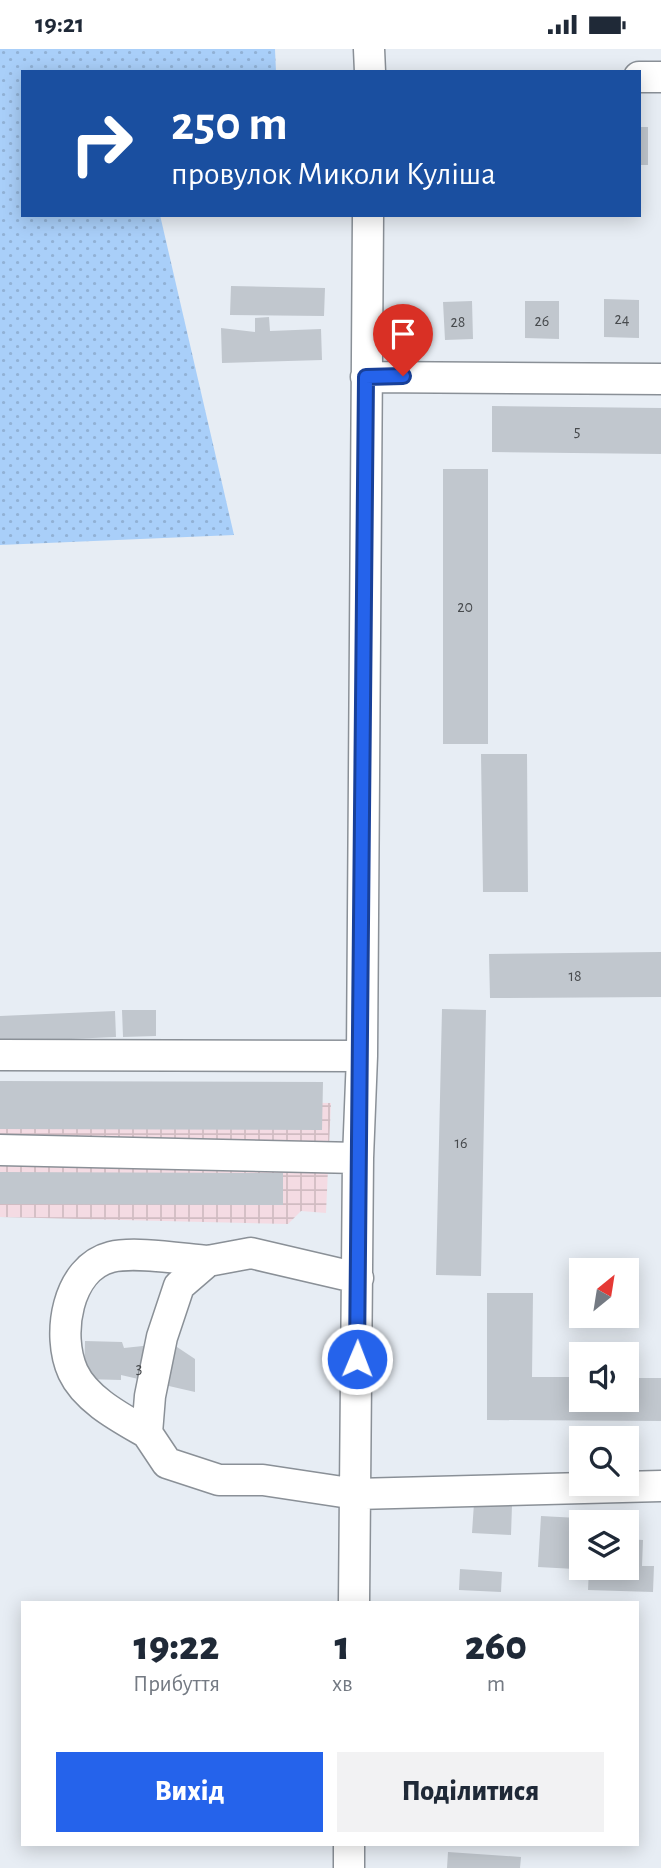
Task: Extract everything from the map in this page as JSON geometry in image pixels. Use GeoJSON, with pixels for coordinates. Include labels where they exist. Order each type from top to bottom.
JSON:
{"type":"FeatureCollection","features":[{"type":"Feature","properties":{"kind":"street"},"geometry":{"type":"LineString","coordinates":[[369,49],[370,70]]}},
{"type":"Feature","properties":{"kind":"street"},"geometry":{"type":"LineString","coordinates":[[641,77],[661,77]]}},
{"type":"Feature","properties":{"kind":"street"},"geometry":{"type":"LineString","coordinates":[[354,1601],[358,1157],[362,1056],[368,217]]}},
{"type":"Feature","properties":{"kind":"street"},"geometry":{"type":"LineString","coordinates":[[366,377],[661,379]]}},
{"type":"Feature","properties":{"kind":"street"},"geometry":{"type":"LineString","coordinates":[[0,1055],[362,1056]]}},
{"type":"Feature","properties":{"kind":"street"},"geometry":{"type":"LineString","coordinates":[[0,1150],[358,1157]]}},
{"type":"Feature","properties":{"kind":"street"},"geometry":{"type":"LineString","coordinates":[[358,1278],[251,1253],[208,1261],[111,1257],[86,1270],[72,1294],[66,1336],[73,1372],[105,1410],[147,1433],[167,1463],[219,1480],[263,1480],[356,1494],[661,1486]]}},
{"type":"Feature","properties":{"kind":"street"},"geometry":{"type":"LineString","coordinates":[[147,1433],[150,1396],[162,1337],[179,1286],[208,1261]]}},
{"type":"Feature","properties":{"kind":"street"},"geometry":{"type":"LineString","coordinates":[[349,1846],[349,1868]]}},
{"type":"Feature","properties":{"kind":"shaded area"},"geometry":{"type":"Polygon","coordinates":[[[0,49],[275,49],[276,70],[21,70],[21,217],[160,217],[234,535],[0,545],[0,49]]]}},
{"type":"Feature","properties":{"kind":"shaded area"},"geometry":{"type":"Polygon","coordinates":[[[0,1099],[331,1103],[326,1213],[301,1211],[288,1224],[0,1217],[0,1099]]]}},
{"type":"Feature","properties":{"kind":"building"},"geometry":{"type":"Polygon","coordinates":[[[641,127],[648,127],[648,165],[641,165],[641,127]]]}},
{"type":"Feature","properties":{"kind":"building"},"geometry":{"type":"Polygon","coordinates":[[[231,286],[325,288],[324,316],[230,315],[231,286]]]}},
{"type":"Feature","properties":{"kind":"building"},"geometry":{"type":"Polygon","coordinates":[[[604,299],[639,300],[639,338],[604,337],[604,299]]]}},
{"type":"Feature","properties":{"kind":"building"},"geometry":{"type":"Polygon","coordinates":[[[472,301],[473,339],[445,340],[443,302],[472,301]]]}},
{"type":"Feature","properties":{"kind":"building"},"geometry":{"type":"Polygon","coordinates":[[[525,301],[559,301],[559,339],[525,338],[525,301]]]}},
{"type":"Feature","properties":{"kind":"building"},"geometry":{"type":"Polygon","coordinates":[[[269,317],[270,331],[321,329],[322,360],[222,363],[221,328],[255,332],[255,318],[269,317]]]}},
{"type":"Feature","properties":{"kind":"building"},"geometry":{"type":"Polygon","coordinates":[[[492,406],[661,408],[661,454],[492,452],[492,406]]]}},
{"type":"Feature","properties":{"kind":"building"},"geometry":{"type":"Polygon","coordinates":[[[443,469],[488,469],[488,744],[443,744],[443,469]]]}},
{"type":"Feature","properties":{"kind":"building"},"geometry":{"type":"Polygon","coordinates":[[[481,754],[527,754],[528,892],[483,892],[481,754]]]}},
{"type":"Feature","properties":{"kind":"building"},"geometry":{"type":"Polygon","coordinates":[[[661,952],[661,997],[490,998],[489,954],[661,952]]]}},
{"type":"Feature","properties":{"kind":"building"},"geometry":{"type":"Polygon","coordinates":[[[442,1009],[486,1010],[481,1276],[436,1275],[442,1009]]]}},
{"type":"Feature","properties":{"kind":"building"},"geometry":{"type":"Polygon","coordinates":[[[122,1010],[156,1010],[156,1036],[123,1037],[122,1010]]]}},
{"type":"Feature","properties":{"kind":"building"},"geometry":{"type":"Polygon","coordinates":[[[115,1011],[116,1037],[0,1042],[0,1016],[115,1011]]]}},
{"type":"Feature","properties":{"kind":"building"},"geometry":{"type":"Polygon","coordinates":[[[0,1081],[323,1082],[322,1130],[0,1129],[0,1081]]]}},
{"type":"Feature","properties":{"kind":"building"},"geometry":{"type":"Polygon","coordinates":[[[0,1172],[283,1173],[283,1205],[0,1204],[0,1172]]]}},
{"type":"Feature","properties":{"kind":"building"},"geometry":{"type":"Polygon","coordinates":[[[487,1293],[533,1293],[532,1377],[569,1377],[569,1412],[639,1412],[639,1378],[661,1378],[661,1421],[487,1420],[487,1293]]]}},
{"type":"Feature","properties":{"kind":"building"},"geometry":{"type":"Polygon","coordinates":[[[85,1341],[122,1342],[124,1348],[171,1343],[195,1359],[195,1392],[121,1375],[121,1380],[84,1379],[85,1341]]]}},
{"type":"Feature","properties":{"kind":"building"},"geometry":{"type":"Polygon","coordinates":[[[474,1503],[512,1505],[511,1535],[472,1533],[474,1503]]]}},
{"type":"Feature","properties":{"kind":"building"},"geometry":{"type":"Polygon","coordinates":[[[541,1516],[569,1518],[569,1569],[538,1567],[541,1516]]]}},
{"type":"Feature","properties":{"kind":"building"},"geometry":{"type":"Polygon","coordinates":[[[639,1540],[643,1540],[642,1566],[654,1566],[653,1592],[588,1590],[588,1580],[639,1580],[639,1540]]]}},
{"type":"Feature","properties":{"kind":"building"},"geometry":{"type":"Polygon","coordinates":[[[460,1569],[502,1572],[501,1592],[459,1590],[460,1569]]]}},
{"type":"Feature","properties":{"kind":"building"},"geometry":{"type":"Polygon","coordinates":[[[448,1852],[521,1857],[520,1868],[447,1868],[448,1852]]]}},
{"type":"Feature","properties":{"kind":"route"},"geometry":{"type":"LineString","coordinates":[[357,1359],[358,1157],[362,1056],[366,377],[403,376]]}}]}
